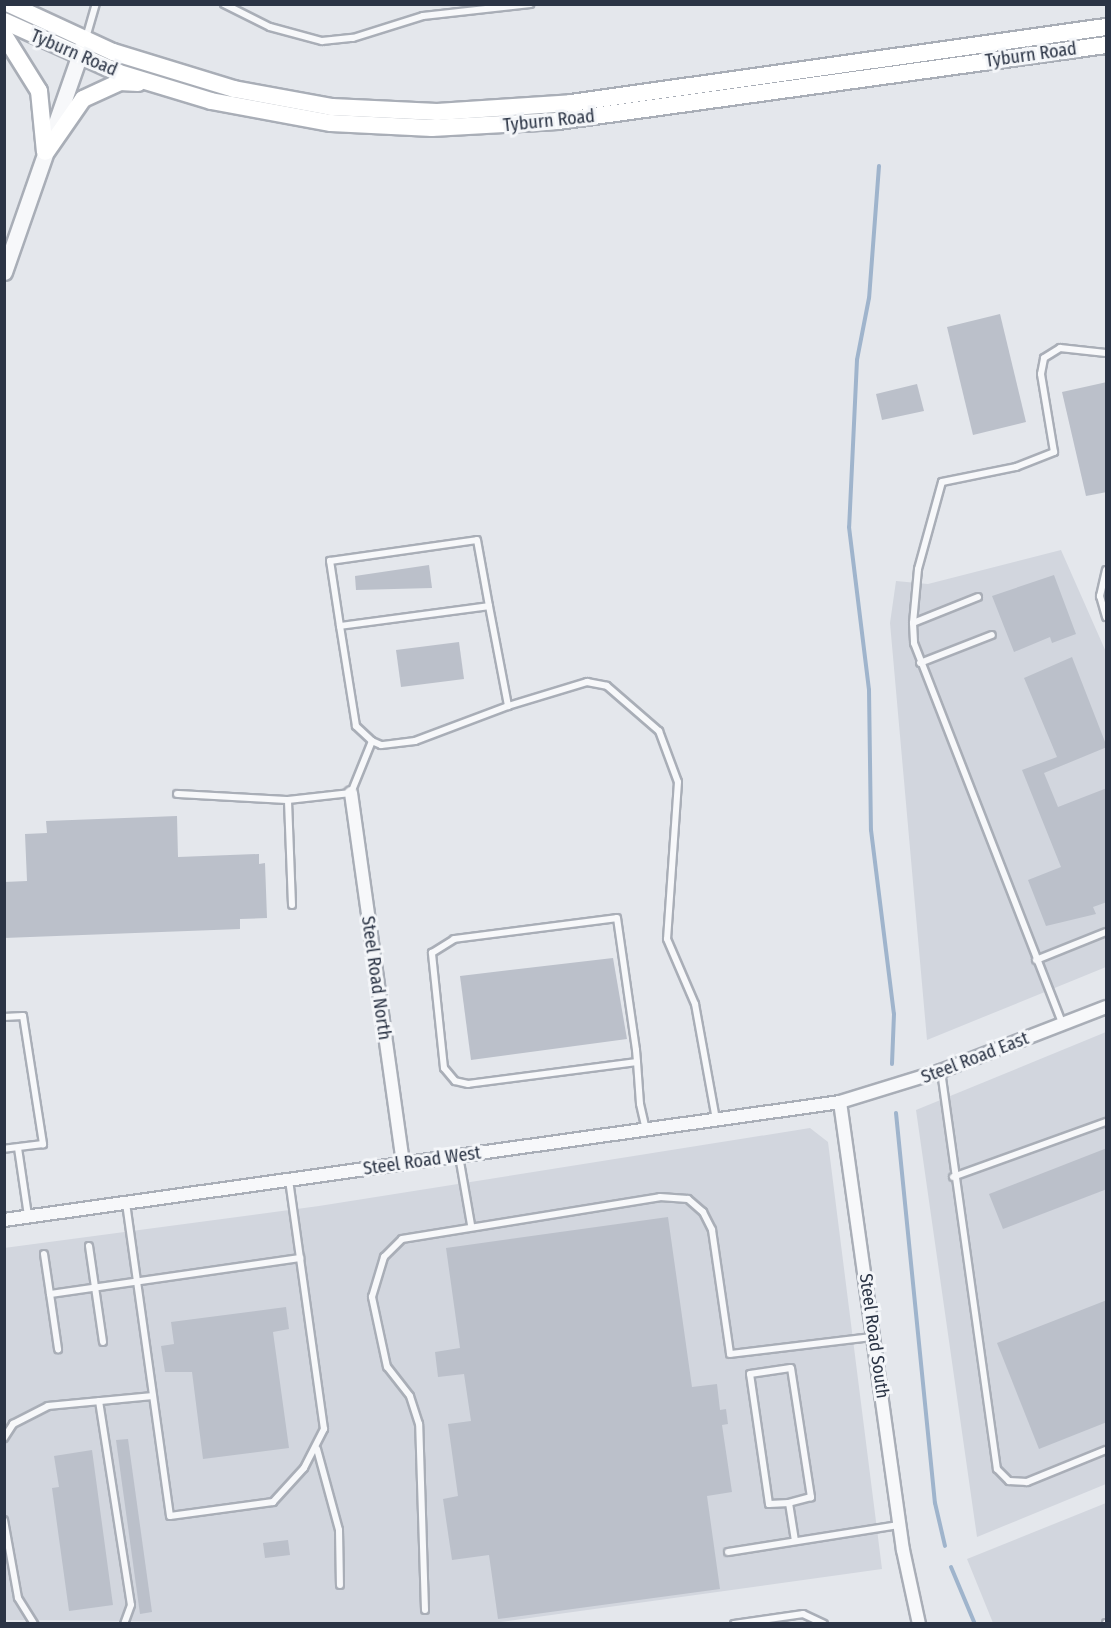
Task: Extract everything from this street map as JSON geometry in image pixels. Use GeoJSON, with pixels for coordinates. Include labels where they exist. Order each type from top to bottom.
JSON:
{"type":"FeatureCollection","features":[{"type":"Feature","properties":{"kind":"main road","name":"Tyburn Road"},"geometry":{"type":"LineString","coordinates":[[9,4],[82,49],[159,86],[331,123],[482,127],[1107,45]]}},
{"type":"Feature","properties":{"kind":"main road","name":"Tyburn Road"},"geometry":{"type":"LineString","coordinates":[[4,21],[82,49],[192,79],[290,100],[448,111],[571,103],[1107,27]]}},
{"type":"Feature","properties":{"kind":"main road"},"geometry":{"type":"LineString","coordinates":[[4,35],[39,91],[45,154]]}},
{"type":"Feature","properties":{"kind":"main road"},"geometry":{"type":"LineString","coordinates":[[45,154],[70,111],[93,93],[120,82],[159,86]]}},
{"type":"Feature","properties":{"kind":"street"},"geometry":{"type":"LineString","coordinates":[[4,272],[82,49]]}},
{"type":"Feature","properties":{"kind":"street","name":"Steel Road North"},"geometry":{"type":"LineString","coordinates":[[351,793],[403,1164]]}},
{"type":"Feature","properties":{"kind":"street","name":"Steel Road East"},"geometry":{"type":"LineString","coordinates":[[840,1102],[941,1071],[1107,1006]]}},
{"type":"Feature","properties":{"kind":"street","name":"Steel Road West"},"geometry":{"type":"LineString","coordinates":[[4,1220],[840,1102]]}},
{"type":"Feature","properties":{"kind":"street","name":"Steel Road South"},"geometry":{"type":"LineString","coordinates":[[840,1102],[906,1570],[919,1623]]}},
{"type":"Feature","properties":{"kind":"lane"},"geometry":{"type":"LineString","coordinates":[[82,49],[96,4]]}},
{"type":"Feature","properties":{"kind":"lane"},"geometry":{"type":"LineString","coordinates":[[224,4],[270,27],[322,41],[353,38],[423,16],[530,4]]}},
{"type":"Feature","properties":{"kind":"lane"},"geometry":{"type":"LineString","coordinates":[[1063,1024],[920,663],[913,623],[918,569],[942,483],[1016,467],[1054,452],[1041,374],[1044,358],[1060,348],[1107,353]]}},
{"type":"Feature","properties":{"kind":"lane"},"geometry":{"type":"LineString","coordinates":[[508,706],[477,540],[330,561],[356,726],[372,741],[381,745],[415,741],[508,706],[587,682],[607,686],[659,731],[678,782],[667,939],[695,1005],[716,1120]]}},
{"type":"Feature","properties":{"kind":"lane"},"geometry":{"type":"LineString","coordinates":[[1107,570],[1100,596],[1107,617]]}},
{"type":"Feature","properties":{"kind":"lane"},"geometry":{"type":"LineString","coordinates":[[913,623],[978,597]]}},
{"type":"Feature","properties":{"kind":"lane"},"geometry":{"type":"LineString","coordinates":[[340,626],[489,606]]}},
{"type":"Feature","properties":{"kind":"lane"},"geometry":{"type":"LineString","coordinates":[[920,663],[992,634]]}},
{"type":"Feature","properties":{"kind":"lane"},"geometry":{"type":"LineString","coordinates":[[177,794],[288,800],[351,793],[372,741]]}},
{"type":"Feature","properties":{"kind":"lane"},"geometry":{"type":"LineString","coordinates":[[288,800],[292,905]]}},
{"type":"Feature","properties":{"kind":"lane"},"geometry":{"type":"LineString","coordinates":[[637,1062],[468,1084],[455,1081],[444,1068],[432,953],[454,939],[617,918],[637,1062],[646,1130]]}},
{"type":"Feature","properties":{"kind":"lane"},"geometry":{"type":"LineString","coordinates":[[1036,960],[1107,932]]}},
{"type":"Feature","properties":{"kind":"lane"},"geometry":{"type":"LineString","coordinates":[[4,1017],[23,1016],[43,1144],[4,1149]]}},
{"type":"Feature","properties":{"kind":"lane"},"geometry":{"type":"LineString","coordinates":[[941,1071],[953,1177],[997,1469],[1009,1481],[1027,1482],[1107,1450]]}},
{"type":"Feature","properties":{"kind":"lane"},"geometry":{"type":"LineString","coordinates":[[953,1177],[1107,1122]]}},
{"type":"Feature","properties":{"kind":"lane"},"geometry":{"type":"LineString","coordinates":[[18,1148],[28,1216]]}},
{"type":"Feature","properties":{"kind":"lane"},"geometry":{"type":"LineString","coordinates":[[459,1156],[471,1225]]}},
{"type":"Feature","properties":{"kind":"lane"},"geometry":{"type":"LineString","coordinates":[[126,1203],[170,1516],[273,1502],[317,1449],[324,1429],[289,1180]]}},
{"type":"Feature","properties":{"kind":"lane"},"geometry":{"type":"LineString","coordinates":[[426,1610],[419,1424],[410,1396],[387,1367],[373,1285],[384,1257],[402,1239],[471,1225],[660,1197],[688,1199],[703,1212],[712,1230],[730,1354],[874,1337]]}},
{"type":"Feature","properties":{"kind":"lane"},"geometry":{"type":"LineString","coordinates":[[90,1246],[103,1342]]}},
{"type":"Feature","properties":{"kind":"lane"},"geometry":{"type":"LineString","coordinates":[[44,1254],[58,1349]]}},
{"type":"Feature","properties":{"kind":"lane"},"geometry":{"type":"LineString","coordinates":[[50,1294],[300,1258]]}},
{"type":"Feature","properties":{"kind":"lane"},"geometry":{"type":"LineString","coordinates":[[791,1368],[811,1497],[789,1503],[769,1504],[750,1374],[791,1368]]}},
{"type":"Feature","properties":{"kind":"lane"},"geometry":{"type":"LineString","coordinates":[[4,1438],[27,1414],[99,1401],[153,1396]]}},
{"type":"Feature","properties":{"kind":"lane"},"geometry":{"type":"LineString","coordinates":[[99,1401],[131,1605],[124,1623]]}},
{"type":"Feature","properties":{"kind":"lane"},"geometry":{"type":"LineString","coordinates":[[317,1449],[339,1530],[340,1586]]}},
{"type":"Feature","properties":{"kind":"lane"},"geometry":{"type":"LineString","coordinates":[[789,1503],[795,1540]]}},
{"type":"Feature","properties":{"kind":"lane"},"geometry":{"type":"LineString","coordinates":[[4,1520],[18,1598],[34,1623]]}},
{"type":"Feature","properties":{"kind":"lane"},"geometry":{"type":"LineString","coordinates":[[728,1552],[900,1525]]}},
{"type":"Feature","properties":{"kind":"lane"},"geometry":{"type":"LineString","coordinates":[[734,1623],[803,1614],[824,1623]]}},
{"type":"Feature","properties":{"kind":"shaded area"},"geometry":{"type":"Polygon","coordinates":[[[1061,550],[1106,652],[1106,967],[927,1040],[890,623],[896,581],[928,584],[1061,550]]]}},
{"type":"Feature","properties":{"kind":"shaded area"},"geometry":{"type":"Polygon","coordinates":[[[1106,1032],[1106,1484],[977,1537],[916,1110],[1106,1032]]]}},
{"type":"Feature","properties":{"kind":"shaded area"},"geometry":{"type":"Polygon","coordinates":[[[810,1128],[828,1142],[882,1569],[486,1624],[4,1620],[4,1248],[319,1206],[810,1128]]]}},
{"type":"Feature","properties":{"kind":"shaded area"},"geometry":{"type":"Polygon","coordinates":[[[1106,1503],[1106,1623],[993,1623],[967,1559],[1106,1503]]]}},
{"type":"Feature","properties":{"kind":"building"},"geometry":{"type":"Polygon","coordinates":[[[1000,314],[1026,422],[973,435],[947,327],[1000,314]]]}},
{"type":"Feature","properties":{"kind":"building"},"geometry":{"type":"Polygon","coordinates":[[[1107,382],[1107,492],[1086,496],[1062,392],[1107,382]]]}},
{"type":"Feature","properties":{"kind":"building"},"geometry":{"type":"Polygon","coordinates":[[[917,384],[924,411],[882,420],[876,394],[917,384]]]}},
{"type":"Feature","properties":{"kind":"building"},"geometry":{"type":"Polygon","coordinates":[[[429,565],[432,588],[356,590],[355,576],[429,565]]]}},
{"type":"Feature","properties":{"kind":"building"},"geometry":{"type":"Polygon","coordinates":[[[1054,575],[1076,634],[1052,643],[1050,637],[1014,652],[992,596],[1054,575]]]}},
{"type":"Feature","properties":{"kind":"building"},"geometry":{"type":"Polygon","coordinates":[[[459,642],[464,679],[401,687],[396,650],[459,642]]]}},
{"type":"Feature","properties":{"kind":"building"},"geometry":{"type":"Polygon","coordinates":[[[1072,657],[1107,747],[1044,773],[1058,807],[1107,788],[1107,902],[1093,907],[1096,914],[1046,926],[1028,880],[1061,867],[1022,770],[1057,757],[1024,678],[1072,657]]]}},
{"type":"Feature","properties":{"kind":"building"},"geometry":{"type":"Polygon","coordinates":[[[177,816],[178,857],[259,854],[259,864],[265,863],[267,918],[240,919],[240,929],[4,938],[4,882],[27,881],[25,834],[47,833],[46,821],[177,816]]]}},
{"type":"Feature","properties":{"kind":"building"},"geometry":{"type":"Polygon","coordinates":[[[613,958],[627,1039],[471,1060],[460,976],[613,958]]]}},
{"type":"Feature","properties":{"kind":"building"},"geometry":{"type":"Polygon","coordinates":[[[1107,1148],[1107,1189],[1003,1229],[989,1194],[1107,1148]]]}},
{"type":"Feature","properties":{"kind":"building"},"geometry":{"type":"Polygon","coordinates":[[[668,1217],[692,1387],[717,1384],[720,1410],[726,1409],[728,1424],[722,1425],[732,1492],[707,1496],[720,1589],[498,1619],[489,1555],[452,1560],[443,1499],[458,1496],[448,1424],[471,1421],[464,1374],[438,1377],[435,1352],[460,1348],[446,1248],[668,1217]]]}},
{"type":"Feature","properties":{"kind":"building"},"geometry":{"type":"Polygon","coordinates":[[[1107,1300],[1107,1422],[1039,1449],[997,1343],[1107,1300]]]}},
{"type":"Feature","properties":{"kind":"building"},"geometry":{"type":"Polygon","coordinates":[[[286,1307],[289,1329],[273,1332],[289,1448],[203,1459],[192,1372],[165,1372],[161,1346],[174,1344],[171,1322],[286,1307]]]}},
{"type":"Feature","properties":{"kind":"building"},"geometry":{"type":"Polygon","coordinates":[[[128,1439],[152,1612],[140,1614],[116,1440],[128,1439]]]}},
{"type":"Feature","properties":{"kind":"building"},"geometry":{"type":"Polygon","coordinates":[[[92,1450],[113,1605],[69,1611],[52,1488],[59,1487],[54,1456],[92,1450]]]}},
{"type":"Feature","properties":{"kind":"building"},"geometry":{"type":"Polygon","coordinates":[[[288,1540],[290,1555],[265,1558],[263,1543],[288,1540]]]}},
{"type":"Feature","properties":{"kind":"waterway"},"geometry":{"type":"LineString","coordinates":[[879,166],[869,298],[857,360],[849,527],[869,690],[871,830],[894,1014],[892,1064]]}},
{"type":"Feature","properties":{"kind":"waterway"},"geometry":{"type":"LineString","coordinates":[[896,1113],[935,1503],[945,1546]]}},
{"type":"Feature","properties":{"kind":"waterway"},"geometry":{"type":"LineString","coordinates":[[951,1567],[975,1624]]}}]}
